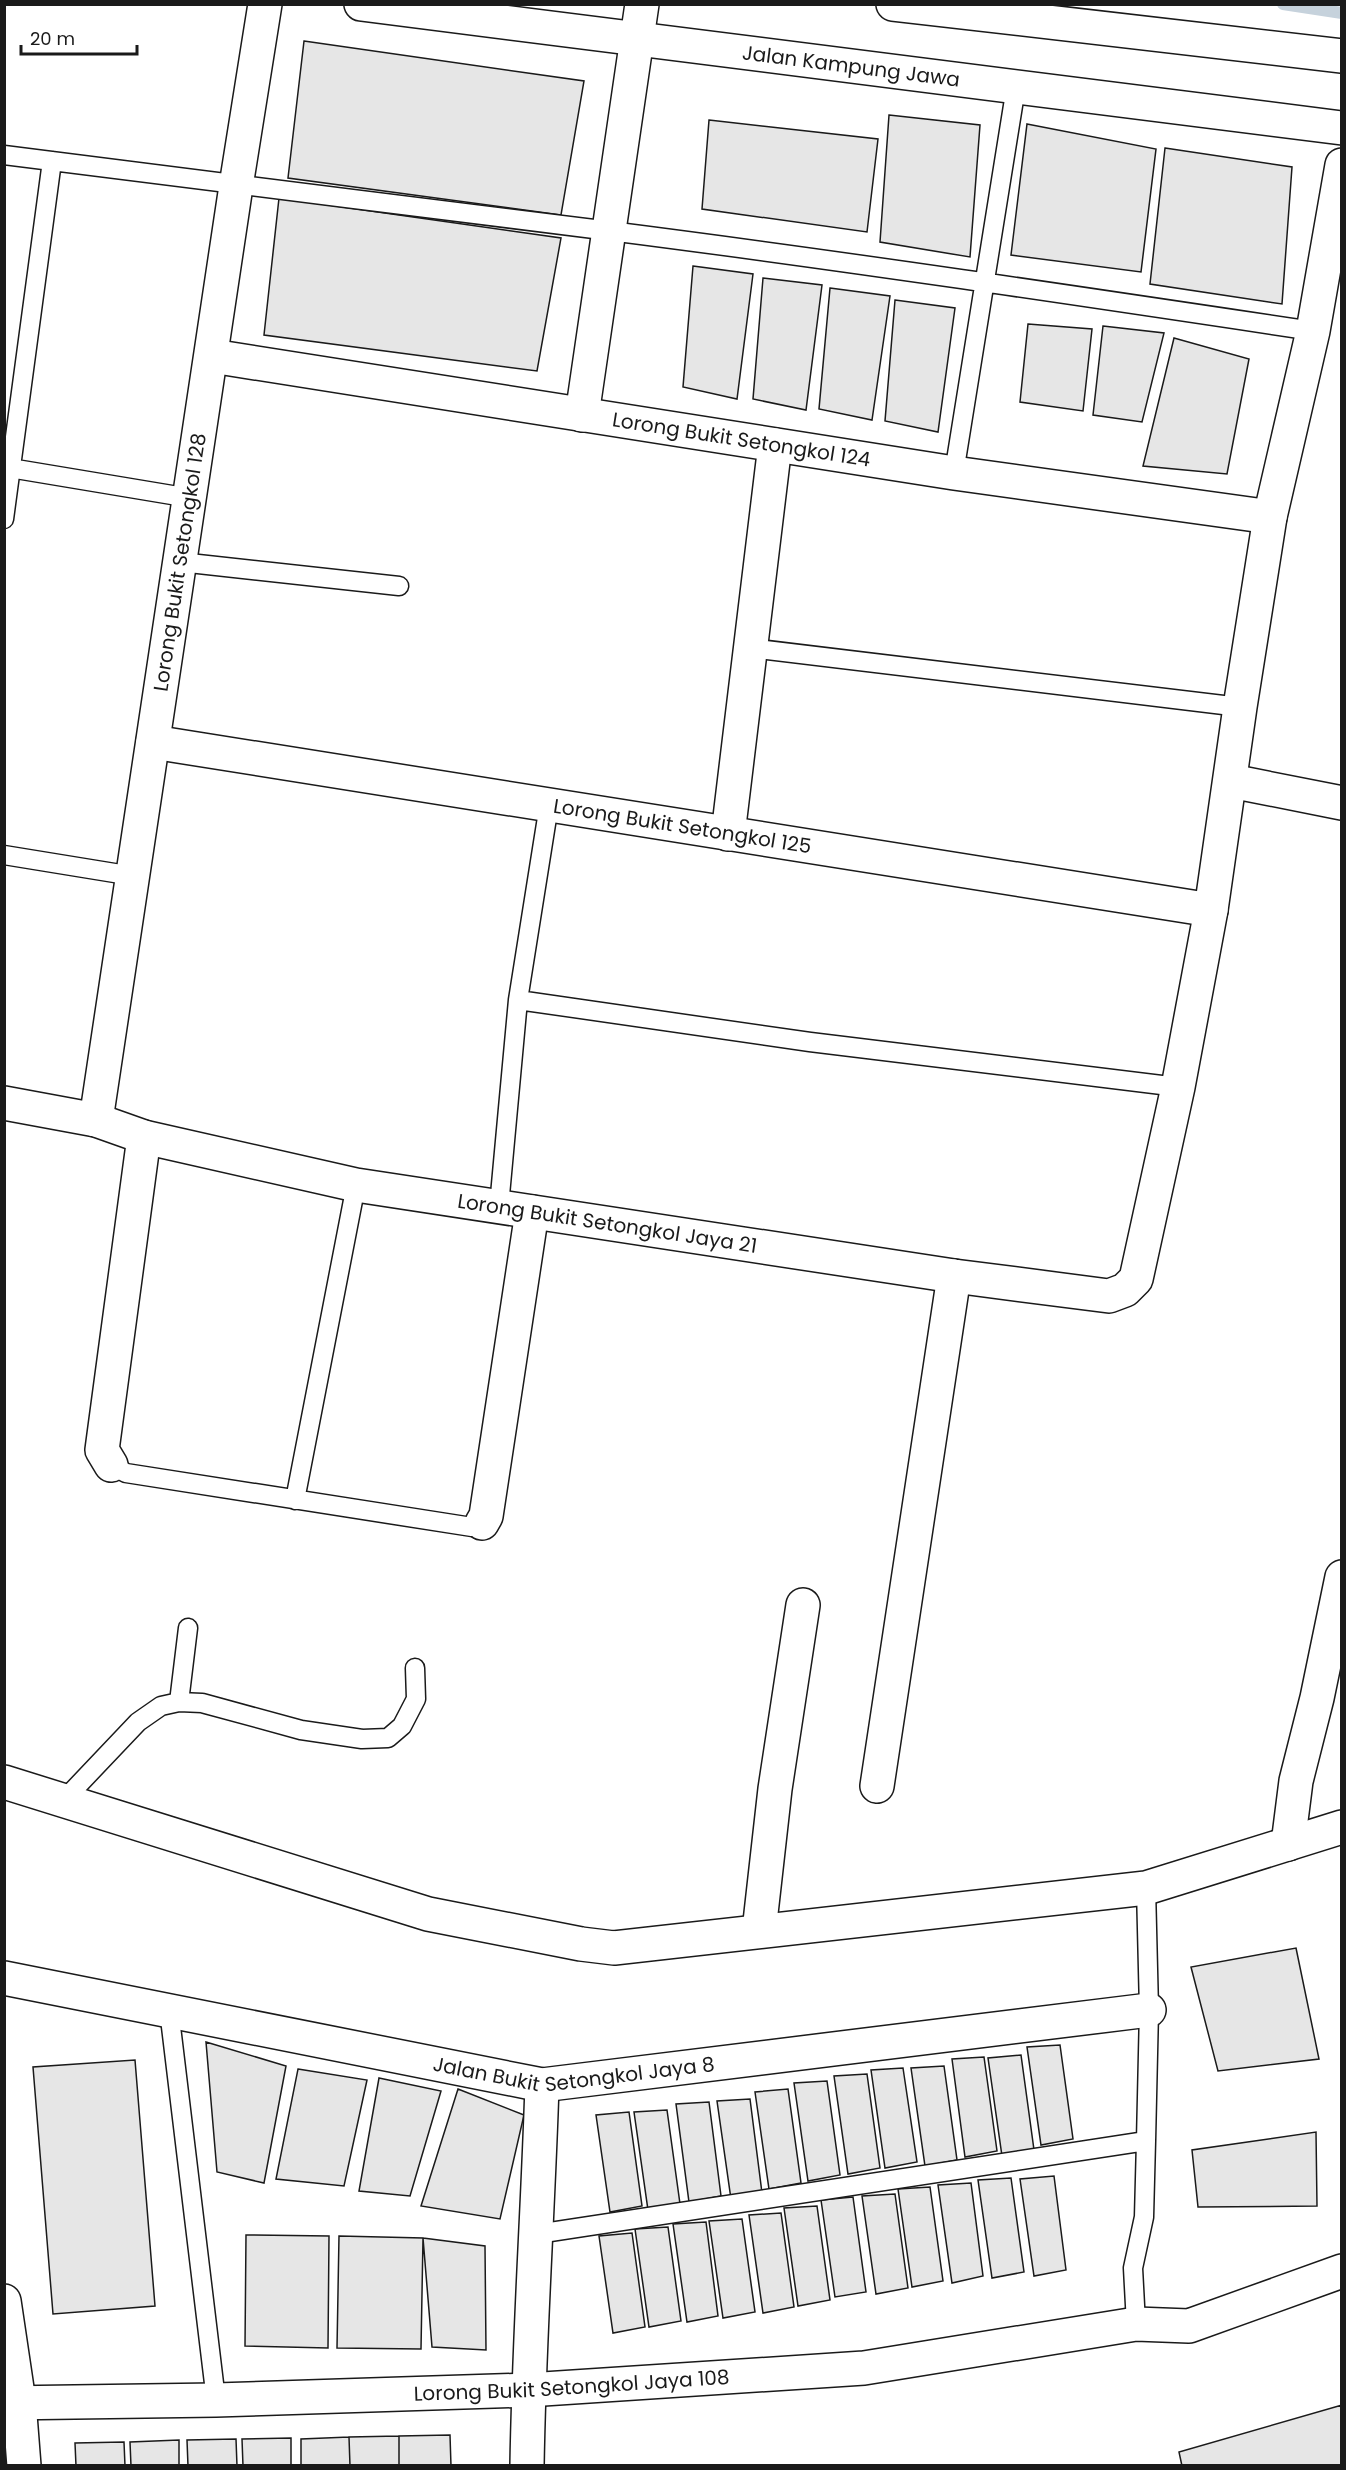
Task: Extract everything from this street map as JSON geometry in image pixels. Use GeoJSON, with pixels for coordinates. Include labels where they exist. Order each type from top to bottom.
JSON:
{"type":"FeatureCollection","features":[{"type":"Feature","properties":{"kind":"street","name":"Lorong Bukit Setongkol 128"},"geometry":{"type":"LineString","coordinates":[[96,1120],[265,4]]}},
{"type":"Feature","properties":{"kind":"street","name":"Jalan Kampung Jawa"},"geometry":{"type":"LineString","coordinates":[[361,4],[1341,128]]}},
{"type":"Feature","properties":{"kind":"street"},"geometry":{"type":"LineString","coordinates":[[582,415],[642,4]]}},
{"type":"Feature","properties":{"kind":"street"},"geometry":{"type":"LineString","coordinates":[[893,4],[1341,56]]}},
{"type":"Feature","properties":{"kind":"street"},"geometry":{"type":"LineString","coordinates":[[1178,1088],[1211,910],[1270,517],[1313,331],[1341,165]]}},
{"type":"Feature","properties":{"kind":"street","name":"Lorong Bukit Setongkol 124"},"geometry":{"type":"LineString","coordinates":[[212,356],[954,473],[1270,517]]}},
{"type":"Feature","properties":{"kind":"street"},"geometry":{"type":"LineString","coordinates":[[728,834],[775,445]]}},
{"type":"Feature","properties":{"kind":"street","name":"Lorong Bukit Setongkol 125"},"geometry":{"type":"LineString","coordinates":[[153,742],[1211,910]]}},
{"type":"Feature","properties":{"kind":"street"},"geometry":{"type":"LineString","coordinates":[[1231,781],[1341,803]]}},
{"type":"Feature","properties":{"kind":"street","name":"Lorong Bukit Setongkol Jaya 21"},"geometry":{"type":"LineString","coordinates":[[4,1103],[96,1120],[144,1137],[356,1185],[954,1276],[1109,1296],[1125,1290],[1136,1279],[1178,1088]]}},
{"type":"Feature","properties":{"kind":"street"},"geometry":{"type":"LineString","coordinates":[[111,1465],[102,1450],[144,1137]]}},
{"type":"Feature","properties":{"kind":"street"},"geometry":{"type":"LineString","coordinates":[[482,1523],[486,1516],[532,1212]]}},
{"type":"Feature","properties":{"kind":"street"},"geometry":{"type":"LineString","coordinates":[[877,1786],[954,1276]]}},
{"type":"Feature","properties":{"kind":"street"},"geometry":{"type":"LineString","coordinates":[[1288,1844],[1296,1781],[1317,1698],[1341,1577]]}},
{"type":"Feature","properties":{"kind":"street"},"geometry":{"type":"LineString","coordinates":[[759,1931],[775,1789],[803,1605]]}},
{"type":"Feature","properties":{"kind":"street"},"geometry":{"type":"LineString","coordinates":[[4,1782],[428,1914],[581,1944],[614,1948],[1146,1888],[1341,1827]]}},
{"type":"Feature","properties":{"kind":"street","name":"Jalan Bukit Setongkol Jaya 8"},"geometry":{"type":"LineString","coordinates":[[4,1978],[542,2085],[1149,2010]]}},
{"type":"Feature","properties":{"kind":"street"},"geometry":{"type":"LineString","coordinates":[[527,2466],[528,2390],[537,2234],[542,2085]]}},
{"type":"Feature","properties":{"kind":"street","name":"Lorong Bukit Setongkol Jaya 108"},"geometry":{"type":"LineString","coordinates":[[12,2402],[216,2400],[528,2390],[864,2368],[1136,2324],[1189,2326],[1341,2271]]}},
{"type":"Feature","properties":{"kind":"street"},"geometry":{"type":"LineString","coordinates":[[4,2301],[12,2402],[24,2466]]}},
{"type":"Feature","properties":{"kind":"lane"},"geometry":{"type":"LineString","coordinates":[[954,473],[1016,87]]}},
{"type":"Feature","properties":{"kind":"lane"},"geometry":{"type":"LineString","coordinates":[[4,155],[236,186],[609,231],[984,282],[1313,331]]}},
{"type":"Feature","properties":{"kind":"lane"},"geometry":{"type":"LineString","coordinates":[[4,519],[8,467],[52,161]]}},
{"type":"Feature","properties":{"kind":"lane"},"geometry":{"type":"LineString","coordinates":[[8,467],[190,498]]}},
{"type":"Feature","properties":{"kind":"lane"},"geometry":{"type":"LineString","coordinates":[[180,562],[399,586]]}},
{"type":"Feature","properties":{"kind":"lane"},"geometry":{"type":"LineString","coordinates":[[750,648],[1240,708]]}},
{"type":"Feature","properties":{"kind":"lane"},"geometry":{"type":"LineString","coordinates":[[499,1206],[518,1000],[549,805]]}},
{"type":"Feature","properties":{"kind":"lane"},"geometry":{"type":"LineString","coordinates":[[4,855],[133,876]]}},
{"type":"Feature","properties":{"kind":"lane"},"geometry":{"type":"LineString","coordinates":[[518,1000],[810,1042],[1178,1088]]}},
{"type":"Feature","properties":{"kind":"lane"},"geometry":{"type":"LineString","coordinates":[[295,1500],[356,1185]]}},
{"type":"Feature","properties":{"kind":"lane"},"geometry":{"type":"LineString","coordinates":[[111,1465],[126,1473],[295,1500],[472,1527],[482,1523]]}},
{"type":"Feature","properties":{"kind":"lane"},"geometry":{"type":"LineString","coordinates":[[179,1702],[188,1628]]}},
{"type":"Feature","properties":{"kind":"lane"},"geometry":{"type":"LineString","coordinates":[[63,1801],[138,1722],[161,1706],[179,1702],[202,1703],[301,1730],[362,1739],[388,1738],[402,1726],[416,1699],[416,1668]]}},
{"type":"Feature","properties":{"kind":"lane"},"geometry":{"type":"LineString","coordinates":[[1136,2324],[1133,2268],[1144,2217],[1146,2141],[1149,2010],[1146,1888]]}},
{"type":"Feature","properties":{"kind":"lane"},"geometry":{"type":"LineString","coordinates":[[168,2010],[216,2400]]}},
{"type":"Feature","properties":{"kind":"lane"},"geometry":{"type":"LineString","coordinates":[[537,2234],[1146,2141]]}},
{"type":"Feature","properties":{"kind":"building"},"geometry":{"type":"Polygon","coordinates":[[[304,41],[584,81],[561,215],[288,178],[304,41]]]}},
{"type":"Feature","properties":{"kind":"building"},"geometry":{"type":"Polygon","coordinates":[[[889,115],[980,125],[970,257],[880,242],[889,115]]]}},
{"type":"Feature","properties":{"kind":"building"},"geometry":{"type":"Polygon","coordinates":[[[709,120],[878,139],[867,232],[702,209],[709,120]]]}},
{"type":"Feature","properties":{"kind":"building"},"geometry":{"type":"Polygon","coordinates":[[[1027,124],[1156,149],[1141,272],[1011,255],[1027,124]]]}},
{"type":"Feature","properties":{"kind":"building"},"geometry":{"type":"Polygon","coordinates":[[[1165,148],[1292,167],[1282,304],[1150,284],[1165,148]]]}},
{"type":"Feature","properties":{"kind":"building"},"geometry":{"type":"Polygon","coordinates":[[[279,198],[561,238],[537,371],[264,335],[279,198]]]}},
{"type":"Feature","properties":{"kind":"building"},"geometry":{"type":"Polygon","coordinates":[[[693,266],[753,274],[737,399],[683,387],[693,266]]]}},
{"type":"Feature","properties":{"kind":"building"},"geometry":{"type":"Polygon","coordinates":[[[763,278],[822,285],[806,410],[753,399],[763,278]]]}},
{"type":"Feature","properties":{"kind":"building"},"geometry":{"type":"Polygon","coordinates":[[[830,288],[890,296],[872,420],[819,409],[830,288]]]}},
{"type":"Feature","properties":{"kind":"building"},"geometry":{"type":"Polygon","coordinates":[[[895,300],[955,308],[938,432],[885,421],[895,300]]]}},
{"type":"Feature","properties":{"kind":"building"},"geometry":{"type":"Polygon","coordinates":[[[1028,324],[1092,329],[1083,411],[1020,402],[1028,324]]]}},
{"type":"Feature","properties":{"kind":"building"},"geometry":{"type":"Polygon","coordinates":[[[1103,326],[1164,333],[1142,422],[1093,415],[1103,326]]]}},
{"type":"Feature","properties":{"kind":"building"},"geometry":{"type":"Polygon","coordinates":[[[1174,338],[1249,359],[1227,474],[1143,466],[1174,338]]]}},
{"type":"Feature","properties":{"kind":"building"},"geometry":{"type":"Polygon","coordinates":[[[1296,1948],[1319,2059],[1218,2071],[1191,1967],[1296,1948]]]}},
{"type":"Feature","properties":{"kind":"building"},"geometry":{"type":"Polygon","coordinates":[[[206,2042],[286,2066],[264,2183],[217,2172],[206,2042]]]}},
{"type":"Feature","properties":{"kind":"building"},"geometry":{"type":"Polygon","coordinates":[[[1060,2045],[1073,2139],[1041,2145],[1027,2047],[1060,2045]]]}},
{"type":"Feature","properties":{"kind":"building"},"geometry":{"type":"Polygon","coordinates":[[[1021,2055],[1034,2150],[1002,2156],[988,2058],[1021,2055]]]}},
{"type":"Feature","properties":{"kind":"building"},"geometry":{"type":"Polygon","coordinates":[[[984,2057],[997,2151],[965,2157],[952,2059],[984,2057]]]}},
{"type":"Feature","properties":{"kind":"building"},"geometry":{"type":"Polygon","coordinates":[[[135,2060],[155,2306],[53,2314],[33,2067],[135,2060]]]}},
{"type":"Feature","properties":{"kind":"building"},"geometry":{"type":"Polygon","coordinates":[[[944,2066],[957,2160],[925,2166],[911,2068],[944,2066]]]}},
{"type":"Feature","properties":{"kind":"building"},"geometry":{"type":"Polygon","coordinates":[[[903,2068],[917,2162],[885,2168],[871,2070],[903,2068]]]}},
{"type":"Feature","properties":{"kind":"building"},"geometry":{"type":"Polygon","coordinates":[[[298,2069],[367,2080],[344,2186],[276,2179],[298,2069]]]}},
{"type":"Feature","properties":{"kind":"building"},"geometry":{"type":"Polygon","coordinates":[[[867,2074],[880,2168],[848,2174],[834,2076],[867,2074]]]}},
{"type":"Feature","properties":{"kind":"building"},"geometry":{"type":"Polygon","coordinates":[[[379,2078],[441,2091],[410,2196],[359,2191],[379,2078]]]}},
{"type":"Feature","properties":{"kind":"building"},"geometry":{"type":"Polygon","coordinates":[[[827,2081],[840,2175],[808,2181],[794,2083],[827,2081]]]}},
{"type":"Feature","properties":{"kind":"building"},"geometry":{"type":"Polygon","coordinates":[[[458,2089],[524,2115],[500,2219],[421,2206],[458,2089]]]}},
{"type":"Feature","properties":{"kind":"building"},"geometry":{"type":"Polygon","coordinates":[[[788,2089],[801,2183],[769,2189],[755,2092],[788,2089]]]}},
{"type":"Feature","properties":{"kind":"building"},"geometry":{"type":"Polygon","coordinates":[[[750,2099],[762,2193],[731,2199],[717,2101],[750,2099]]]}},
{"type":"Feature","properties":{"kind":"building"},"geometry":{"type":"Polygon","coordinates":[[[709,2102],[721,2196],[689,2202],[676,2104],[709,2102]]]}},
{"type":"Feature","properties":{"kind":"building"},"geometry":{"type":"Polygon","coordinates":[[[667,2110],[680,2204],[648,2210],[634,2112],[667,2110]]]}},
{"type":"Feature","properties":{"kind":"building"},"geometry":{"type":"Polygon","coordinates":[[[629,2112],[642,2206],[610,2212],[596,2115],[629,2112]]]}},
{"type":"Feature","properties":{"kind":"building"},"geometry":{"type":"Polygon","coordinates":[[[1316,2132],[1317,2206],[1198,2207],[1192,2150],[1316,2132]]]}},
{"type":"Feature","properties":{"kind":"building"},"geometry":{"type":"Polygon","coordinates":[[[1054,2176],[1066,2270],[1034,2276],[1020,2179],[1054,2176]]]}},
{"type":"Feature","properties":{"kind":"building"},"geometry":{"type":"Polygon","coordinates":[[[1011,2178],[1024,2272],[992,2278],[978,2180],[1011,2178]]]}},
{"type":"Feature","properties":{"kind":"building"},"geometry":{"type":"Polygon","coordinates":[[[971,2183],[983,2276],[952,2283],[938,2185],[971,2183]]]}},
{"type":"Feature","properties":{"kind":"building"},"geometry":{"type":"Polygon","coordinates":[[[930,2187],[943,2281],[912,2287],[898,2189],[930,2187]]]}},
{"type":"Feature","properties":{"kind":"building"},"geometry":{"type":"Polygon","coordinates":[[[895,2194],[908,2288],[876,2294],[862,2196],[895,2194]]]}},
{"type":"Feature","properties":{"kind":"building"},"geometry":{"type":"Polygon","coordinates":[[[853,2197],[866,2292],[835,2297],[821,2200],[853,2197]]]}},
{"type":"Feature","properties":{"kind":"building"},"geometry":{"type":"Polygon","coordinates":[[[817,2206],[830,2300],[798,2306],[784,2208],[817,2206]]]}},
{"type":"Feature","properties":{"kind":"building"},"geometry":{"type":"Polygon","coordinates":[[[781,2213],[794,2307],[763,2313],[749,2215],[781,2213]]]}},
{"type":"Feature","properties":{"kind":"building"},"geometry":{"type":"Polygon","coordinates":[[[742,2219],[755,2312],[723,2318],[709,2221],[742,2219]]]}},
{"type":"Feature","properties":{"kind":"building"},"geometry":{"type":"Polygon","coordinates":[[[706,2222],[718,2316],[687,2322],[673,2224],[706,2222]]]}},
{"type":"Feature","properties":{"kind":"building"},"geometry":{"type":"Polygon","coordinates":[[[668,2227],[681,2321],[649,2327],[635,2229],[668,2227]]]}},
{"type":"Feature","properties":{"kind":"building"},"geometry":{"type":"Polygon","coordinates":[[[632,2233],[645,2327],[613,2333],[599,2236],[632,2233]]]}},
{"type":"Feature","properties":{"kind":"building"},"geometry":{"type":"Polygon","coordinates":[[[246,2235],[329,2236],[328,2348],[245,2346],[246,2235]]]}},
{"type":"Feature","properties":{"kind":"building"},"geometry":{"type":"Polygon","coordinates":[[[339,2236],[423,2238],[421,2349],[337,2348],[339,2236]]]}},
{"type":"Feature","properties":{"kind":"building"},"geometry":{"type":"Polygon","coordinates":[[[423,2238],[485,2246],[486,2350],[432,2347],[423,2238]]]}},
{"type":"Feature","properties":{"kind":"building"},"geometry":{"type":"Polygon","coordinates":[[[1342,2405],[1342,2466],[1182,2466],[1179,2452],[1342,2405]]]}},
{"type":"Feature","properties":{"kind":"building"},"geometry":{"type":"Polygon","coordinates":[[[450,2435],[451,2466],[399,2466],[399,2436],[450,2435]]]}},
{"type":"Feature","properties":{"kind":"building"},"geometry":{"type":"Polygon","coordinates":[[[399,2436],[399,2466],[350,2466],[349,2437],[399,2436]]]}},
{"type":"Feature","properties":{"kind":"building"},"geometry":{"type":"Polygon","coordinates":[[[349,2437],[350,2466],[301,2466],[301,2439],[349,2437]]]}},
{"type":"Feature","properties":{"kind":"building"},"geometry":{"type":"Polygon","coordinates":[[[291,2438],[291,2466],[243,2466],[242,2439],[291,2438]]]}},
{"type":"Feature","properties":{"kind":"building"},"geometry":{"type":"Polygon","coordinates":[[[236,2439],[237,2466],[188,2466],[187,2440],[236,2439]]]}},
{"type":"Feature","properties":{"kind":"building"},"geometry":{"type":"Polygon","coordinates":[[[179,2440],[179,2466],[131,2466],[130,2442],[179,2440]]]}},
{"type":"Feature","properties":{"kind":"building"},"geometry":{"type":"Polygon","coordinates":[[[124,2442],[125,2466],[76,2466],[75,2443],[124,2442]]]}},
{"type":"Feature","properties":{"kind":"waterway"},"geometry":{"type":"LineString","coordinates":[[1283,4],[1342,13]]}}]}
